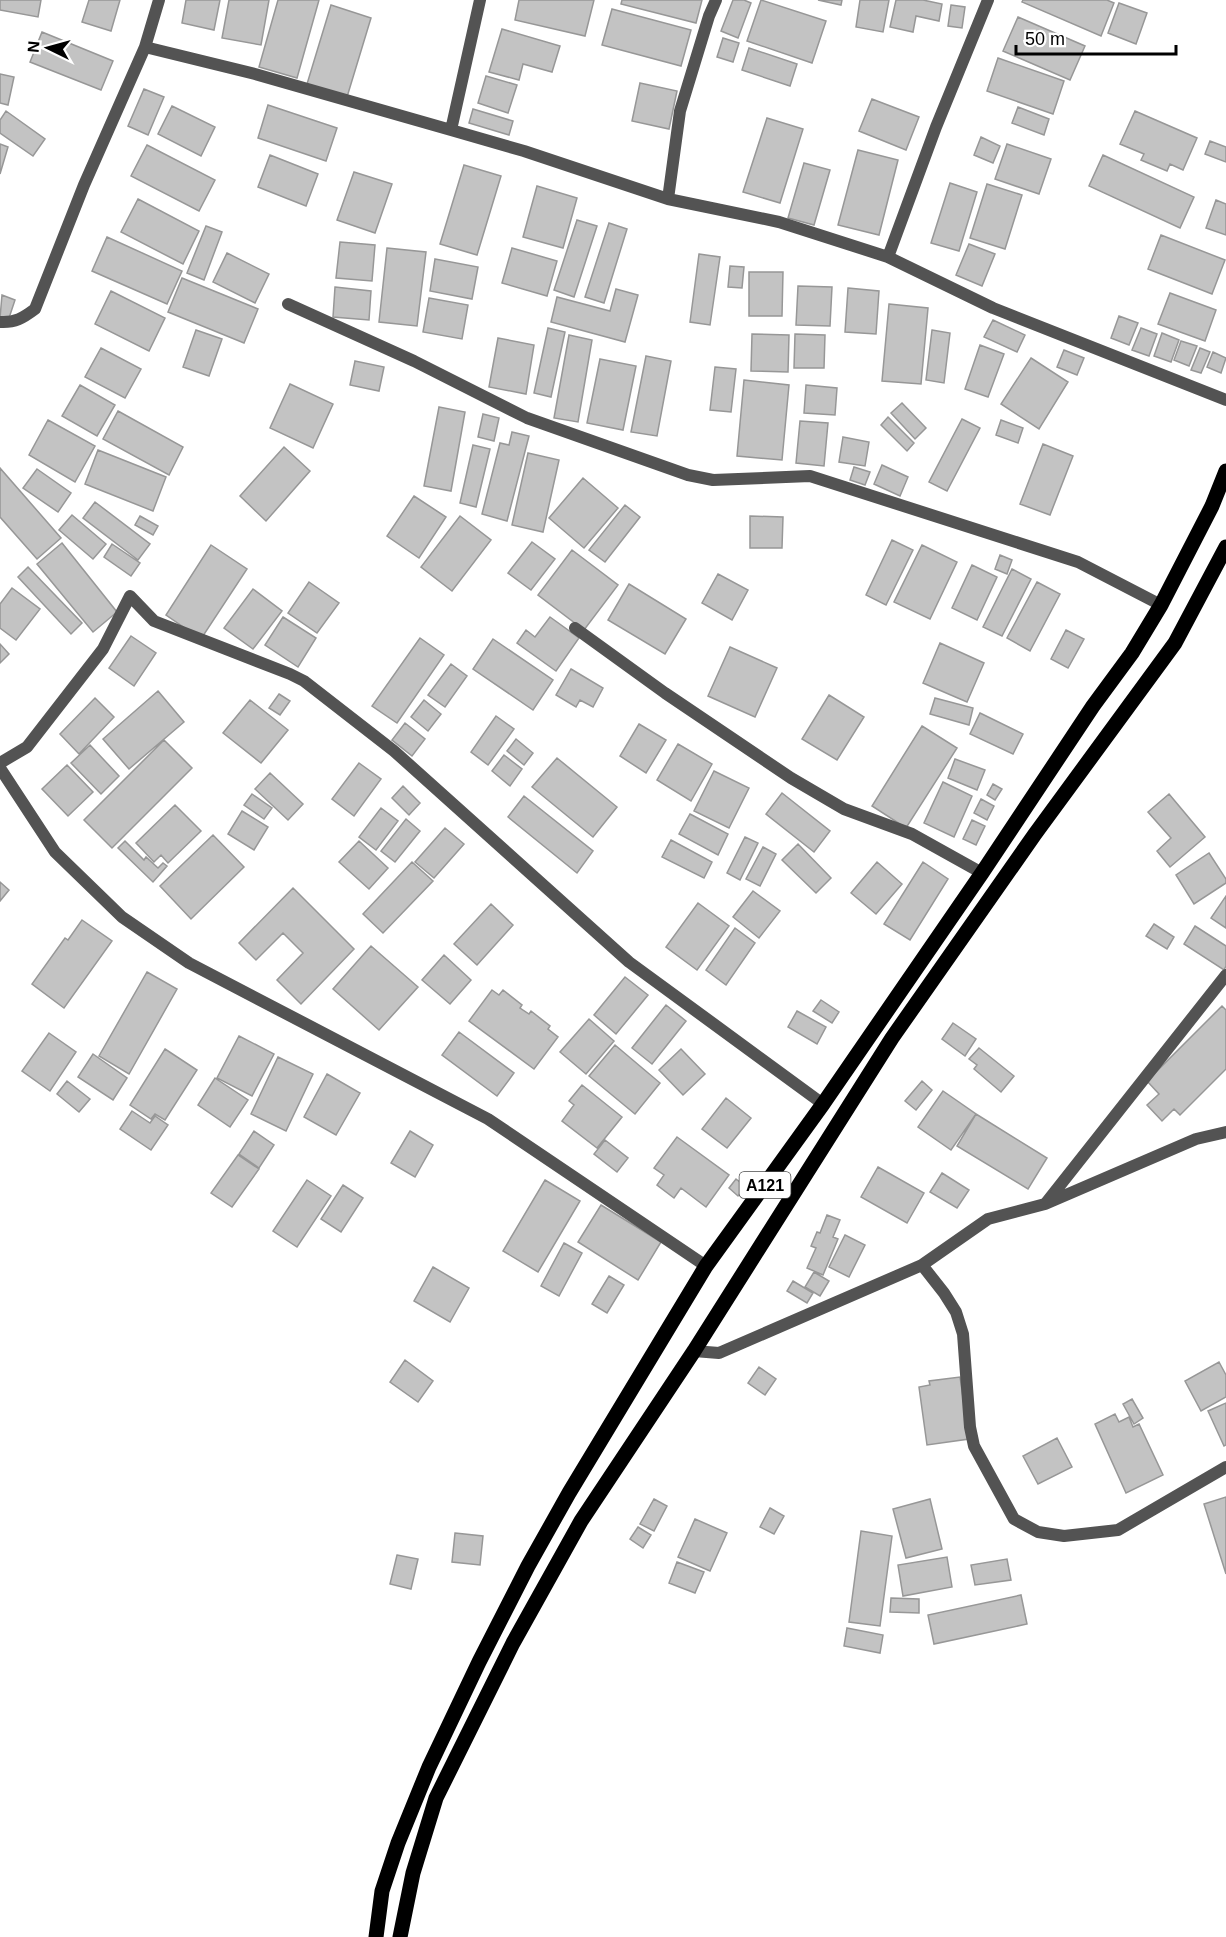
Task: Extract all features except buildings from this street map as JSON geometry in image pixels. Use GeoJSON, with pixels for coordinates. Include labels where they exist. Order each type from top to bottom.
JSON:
{"type":"FeatureCollection","features":[{"type":"Feature","properties":{"kind":"main road","name":"A121"},"geometry":{"type":"LineString","coordinates":[[376,1937],[382,1891],[398,1843],[429,1767],[479,1662],[568,1493],[706,1266],[823,1104],[982,873],[1093,706],[1132,653],[1161,605],[1212,506],[1226,471]]}},
{"type":"Feature","properties":{"kind":"main road","name":"A121"},"geometry":{"type":"LineString","coordinates":[[400,1937],[413,1873],[436,1798],[513,1642],[581,1521],[694,1351],[892,1038],[1035,834],[1175,643],[1226,547]]}},
{"type":"Feature","properties":{"kind":"street"},"geometry":{"type":"LineString","coordinates":[[0,322],[23,319],[34,309],[84,185],[146,47],[159,0]]}},
{"type":"Feature","properties":{"kind":"street"},"geometry":{"type":"LineString","coordinates":[[451,130],[480,0]]}},
{"type":"Feature","properties":{"kind":"street"},"geometry":{"type":"LineString","coordinates":[[668,199],[680,111],[716,0]]}},
{"type":"Feature","properties":{"kind":"street"},"geometry":{"type":"LineString","coordinates":[[888,257],[936,127],[988,0]]}},
{"type":"Feature","properties":{"kind":"street"},"geometry":{"type":"LineString","coordinates":[[146,47],[255,74],[524,151],[668,199],[779,222],[888,257],[993,308],[1226,400]]}},
{"type":"Feature","properties":{"kind":"street"},"geometry":{"type":"LineString","coordinates":[[288,304],[414,361],[527,418],[688,475],[713,480],[810,476],[1078,562],[1161,605]]}},
{"type":"Feature","properties":{"kind":"street"},"geometry":{"type":"LineString","coordinates":[[706,1266],[488,1119],[189,963],[122,917],[55,852],[0,765],[27,747],[103,648],[130,596],[153,621],[304,681],[393,751],[629,962],[823,1104]]}},
{"type":"Feature","properties":{"kind":"street"},"geometry":{"type":"LineString","coordinates":[[575,628],[665,693],[791,778],[844,809],[912,834],[982,873]]}},
{"type":"Feature","properties":{"kind":"street"},"geometry":{"type":"LineString","coordinates":[[1046,1204],[1226,975]]}},
{"type":"Feature","properties":{"kind":"street"},"geometry":{"type":"LineString","coordinates":[[694,1351],[719,1353],[922,1265],[988,1219],[1046,1204],[1196,1139],[1226,1132]]}},
{"type":"Feature","properties":{"kind":"street"},"geometry":{"type":"LineString","coordinates":[[922,1265],[956,1312],[963,1334],[970,1427],[974,1446],[1014,1519],[1038,1532],[1064,1536],[1118,1530],[1226,1467]]}}]}
